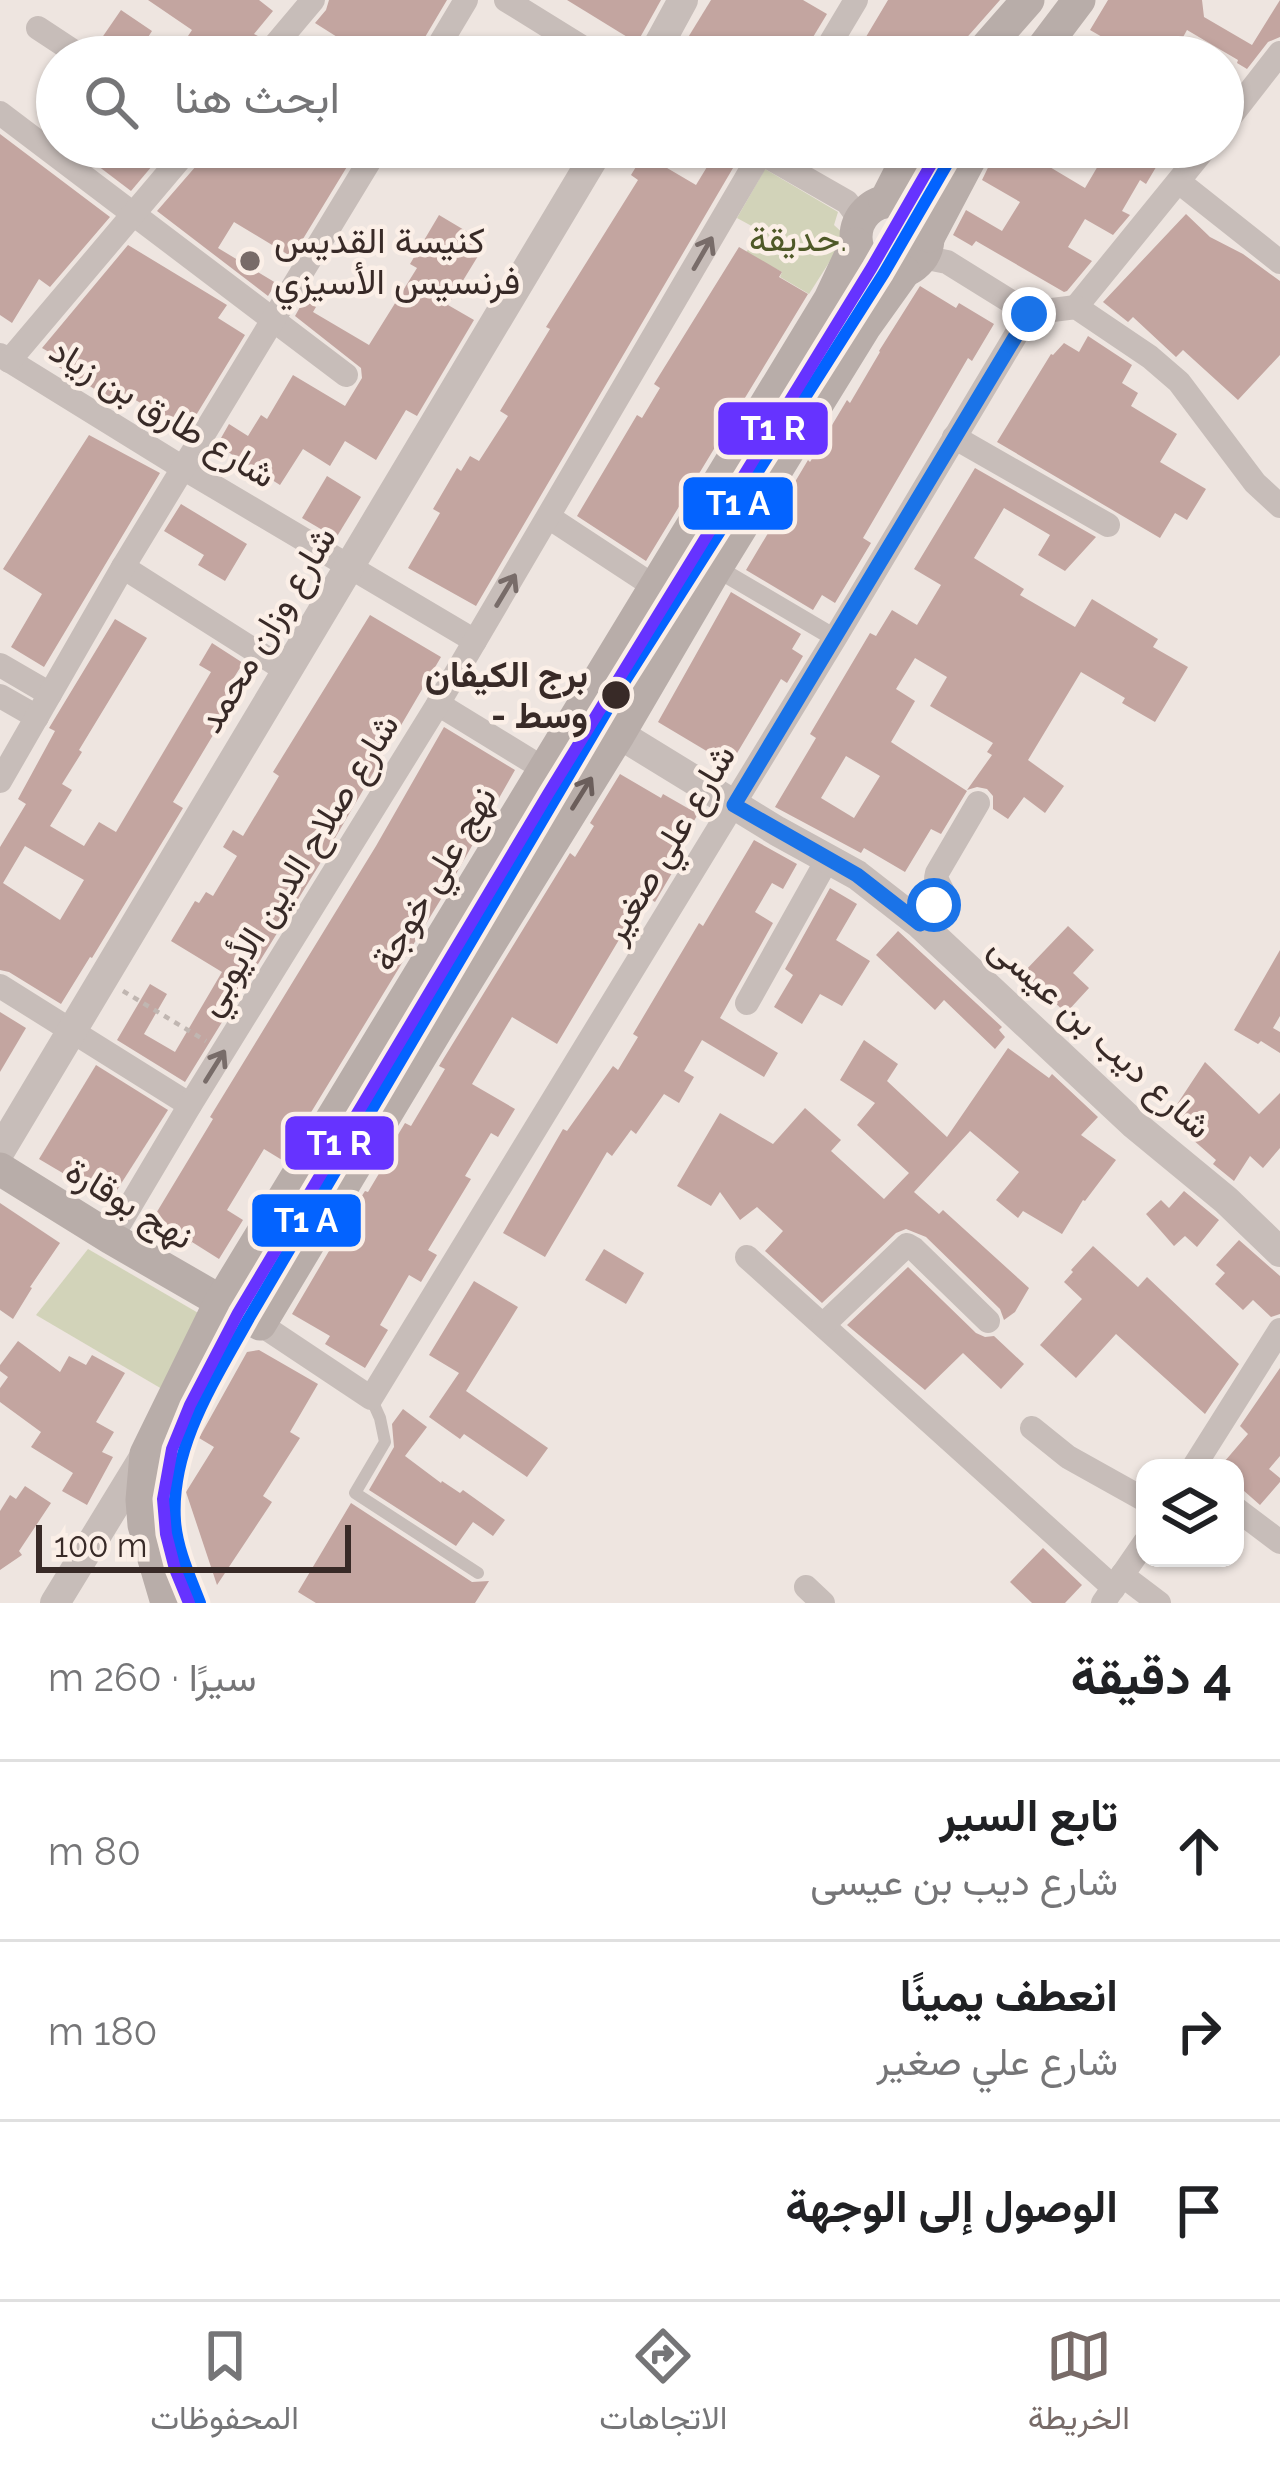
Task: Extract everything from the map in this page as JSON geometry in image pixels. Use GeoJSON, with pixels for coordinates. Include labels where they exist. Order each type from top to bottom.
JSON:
{"type":"FeatureCollection","features":[{"type":"Feature","properties":{"kind":"main road"},"geometry":{"type":"LineString","coordinates":[[996,36],[1028,0]]}},
{"type":"Feature","properties":{"kind":"main road"},"geometry":{"type":"LineString","coordinates":[[1052,36],[1079,0]]}},
{"type":"Feature","properties":{"kind":"main road","name":"نهج علي خوجة"},"geometry":{"type":"LineString","coordinates":[[146,1454],[220,1303],[830,298],[900,168]]}},
{"type":"Feature","properties":{"kind":"main road"},"geometry":{"type":"LineString","coordinates":[[260,1324],[863,328],[918,255],[965,168]]}},
{"type":"Feature","properties":{"kind":"main road"},"geometry":{"type":"LineString","coordinates":[[901,201],[912,206],[921,214],[918,255],[884,272],[869,266],[861,255],[867,222],[901,201]]}},
{"type":"Feature","properties":{"kind":"main road","name":"نهج بوقارة"},"geometry":{"type":"LineString","coordinates":[[0,1169],[260,1324]]}},
{"type":"Feature","properties":{"kind":"main road"},"geometry":{"type":"LineString","coordinates":[[146,1454],[144,1525],[167,1603]]}},
{"type":"Feature","properties":{"kind":"street"},"geometry":{"type":"LineString","coordinates":[[283,36],[313,0]]}},
{"type":"Feature","properties":{"kind":"street"},"geometry":{"type":"LineString","coordinates":[[445,36],[466,0]]}},
{"type":"Feature","properties":{"kind":"street"},"geometry":{"type":"LineString","coordinates":[[506,0],[564,36]]}},
{"type":"Feature","properties":{"kind":"street"},"geometry":{"type":"LineString","coordinates":[[663,36],[682,0]]}},
{"type":"Feature","properties":{"kind":"street"},"geometry":{"type":"LineString","coordinates":[[835,36],[856,0]]}},
{"type":"Feature","properties":{"kind":"street"},"geometry":{"type":"LineString","coordinates":[[38,28],[50,36]]}},
{"type":"Feature","properties":{"kind":"street"},"geometry":{"type":"LineString","coordinates":[[1244,99],[1280,53]]}},
{"type":"Feature","properties":{"kind":"street"},"geometry":{"type":"LineString","coordinates":[[0,113],[36,141]]}},
{"type":"Feature","properties":{"kind":"street"},"geometry":{"type":"LineString","coordinates":[[71,168],[346,375]]}},
{"type":"Feature","properties":{"kind":"street"},"geometry":{"type":"LineString","coordinates":[[5,358],[172,168]]}},
{"type":"Feature","properties":{"kind":"street"},"geometry":{"type":"LineString","coordinates":[[0,781],[123,567],[365,168]]}},
{"type":"Feature","properties":{"kind":"street","name":"شارع وزان محمد"},"geometry":{"type":"LineString","coordinates":[[0,1151],[586,168]]}},
{"type":"Feature","properties":{"kind":"street","name":"شارع صلاح الدين الأيوبي"},"geometry":{"type":"LineString","coordinates":[[111,1238],[550,518],[750,168]]}},
{"type":"Feature","properties":{"kind":"street"},"geometry":{"type":"LineString","coordinates":[[790,168],[847,202],[867,222]]}},
{"type":"Feature","properties":{"kind":"street"},"geometry":{"type":"LineString","coordinates":[[918,255],[947,262],[1029,314],[1076,307],[1190,168]]}},
{"type":"Feature","properties":{"kind":"street"},"geometry":{"type":"LineString","coordinates":[[1179,182],[1280,262]]}},
{"type":"Feature","properties":{"kind":"street"},"geometry":{"type":"LineString","coordinates":[[1076,307],[1179,382],[1255,483],[1280,506]]}},
{"type":"Feature","properties":{"kind":"street","name":"شارع علي صغير"},"geometry":{"type":"LineString","coordinates":[[371,1398],[1029,314]]}},
{"type":"Feature","properties":{"kind":"street","name":"شارع طارق بن زياد"},"geometry":{"type":"LineString","coordinates":[[5,358],[475,641]]}},
{"type":"Feature","properties":{"kind":"street"},"geometry":{"type":"LineString","coordinates":[[955,437],[1108,525]]}},
{"type":"Feature","properties":{"kind":"street"},"geometry":{"type":"LineString","coordinates":[[550,518],[655,587]]}},
{"type":"Feature","properties":{"kind":"street"},"geometry":{"type":"LineString","coordinates":[[123,567],[287,671]]}},
{"type":"Feature","properties":{"kind":"street"},"geometry":{"type":"LineString","coordinates":[[716,568],[835,638]]}},
{"type":"Feature","properties":{"kind":"street"},"geometry":{"type":"LineString","coordinates":[[0,665],[50,694]]}},
{"type":"Feature","properties":{"kind":"street"},"geometry":{"type":"LineString","coordinates":[[0,696],[37,717]]}},
{"type":"Feature","properties":{"kind":"street"},"geometry":{"type":"LineString","coordinates":[[438,704],[544,769]]}},
{"type":"Feature","properties":{"kind":"street","name":"شارع ديب بن عيسى"},"geometry":{"type":"LineString","coordinates":[[619,734],[857,875],[920,924],[1135,1125],[1280,1252]]}},
{"type":"Feature","properties":{"kind":"street"},"geometry":{"type":"LineString","coordinates":[[920,924],[942,890],[937,872],[978,803]]}},
{"type":"Feature","properties":{"kind":"street"},"geometry":{"type":"LineString","coordinates":[[747,1004],[827,860]]}},
{"type":"Feature","properties":{"kind":"street"},"geometry":{"type":"LineString","coordinates":[[0,986],[190,1106]]}},
{"type":"Feature","properties":{"kind":"street"},"geometry":{"type":"LineString","coordinates":[[823,1325],[907,1245],[988,1321]]}},
{"type":"Feature","properties":{"kind":"street"},"geometry":{"type":"LineString","coordinates":[[747,1257],[1113,1589],[1159,1603]]}},
{"type":"Feature","properties":{"kind":"street"},"geometry":{"type":"LineString","coordinates":[[260,1324],[371,1398]]}},
{"type":"Feature","properties":{"kind":"street"},"geometry":{"type":"LineString","coordinates":[[1199,1459],[1277,1340]]}},
{"type":"Feature","properties":{"kind":"street"},"geometry":{"type":"LineString","coordinates":[[1032,1428],[1068,1457],[1136,1495]]}},
{"type":"Feature","properties":{"kind":"street"},"geometry":{"type":"LineString","coordinates":[[55,1603],[146,1454]]}},
{"type":"Feature","properties":{"kind":"street"},"geometry":{"type":"LineString","coordinates":[[1244,1515],[1280,1542]]}},
{"type":"Feature","properties":{"kind":"street"},"geometry":{"type":"LineString","coordinates":[[1113,1589],[1136,1555]]}},
{"type":"Feature","properties":{"kind":"lane"},"geometry":{"type":"LineString","coordinates":[[371,1398],[385,1442],[355,1493],[478,1573]]}},
{"type":"Feature","properties":{"kind":"path"},"geometry":{"type":"LineString","coordinates":[[103,979],[224,1052]]}},
{"type":"Feature","properties":{"kind":"green space","name":"حديقة."},"geometry":{"type":"Polygon","coordinates":[[[765,169],[838,212],[834,225],[846,236],[809,294],[780,277],[782,272],[746,253],[759,230],[737,218],[765,169]]]}},
{"type":"Feature","properties":{"kind":"green space"},"geometry":{"type":"Polygon","coordinates":[[[88,1249],[200,1314],[162,1389],[36,1315],[88,1249]]]}},
{"type":"Feature","properties":{"kind":"building"},"geometry":{"type":"Polygon","coordinates":[[[148,0],[259,0],[273,11],[254,34],[258,36],[188,36],[192,30],[148,0]]]}},
{"type":"Feature","properties":{"kind":"building"},"geometry":{"type":"Polygon","coordinates":[[[329,0],[447,0],[426,36],[336,36],[315,23],[329,0]]]}},
{"type":"Feature","properties":{"kind":"building"},"geometry":{"type":"Polygon","coordinates":[[[567,0],[661,0],[641,36],[626,36],[567,0]]]}},
{"type":"Feature","properties":{"kind":"building"},"geometry":{"type":"Polygon","coordinates":[[[711,0],[803,0],[827,14],[814,36],[689,36],[711,0]]]}},
{"type":"Feature","properties":{"kind":"building"},"geometry":{"type":"Polygon","coordinates":[[[888,0],[1000,0],[968,36],[867,36],[888,0]]]}},
{"type":"Feature","properties":{"kind":"building"},"geometry":{"type":"Polygon","coordinates":[[[1108,0],[1202,0],[1204,17],[1237,36],[1197,36],[1187,30],[1184,36],[1100,36],[1090,30],[1108,0]]]}},
{"type":"Feature","properties":{"kind":"building"},"geometry":{"type":"Polygon","coordinates":[[[1280,0],[1280,37],[1268,42],[1247,69],[1244,40],[1252,45],[1280,0]]]}},
{"type":"Feature","properties":{"kind":"building"},"geometry":{"type":"Polygon","coordinates":[[[121,10],[152,31],[149,36],[103,36],[121,10]]]}},
{"type":"Feature","properties":{"kind":"building"},"geometry":{"type":"Polygon","coordinates":[[[0,134],[36,161],[36,168],[45,168],[110,217],[50,287],[39,279],[12,323],[0,315],[0,134]]]}},
{"type":"Feature","properties":{"kind":"building"},"geometry":{"type":"Polygon","coordinates":[[[101,168],[150,168],[131,191],[101,168]]]}},
{"type":"Feature","properties":{"kind":"building","name":"كنيسة القديس فرنسيس الأسيزي"},"geometry":{"type":"Polygon","coordinates":[[[194,168],[346,168],[292,257],[234,222],[218,248],[276,283],[268,296],[157,211],[194,168]]]}},
{"type":"Feature","properties":{"kind":"building"},"geometry":{"type":"Polygon","coordinates":[[[635,168],[667,168],[696,185],[706,168],[733,168],[476,606],[408,568],[440,513],[433,509],[457,468],[461,471],[470,456],[479,461],[508,416],[500,411],[638,180],[631,175],[635,168]]]}},
{"type":"Feature","properties":{"kind":"building"},"geometry":{"type":"Polygon","coordinates":[[[988,168],[1051,168],[1085,188],[1097,168],[1156,168],[1146,184],[1140,180],[1122,211],[1130,215],[1113,235],[1085,219],[1068,247],[1092,261],[1064,292],[976,241],[972,246],[953,235],[966,210],[1002,231],[1020,202],[982,180],[988,168]]]}},
{"type":"Feature","properties":{"kind":"building"},"geometry":{"type":"Polygon","coordinates":[[[1186,214],[1210,237],[1280,281],[1280,355],[1238,400],[1183,350],[1176,357],[1133,317],[1128,322],[1103,302],[1186,214]]]}},
{"type":"Feature","properties":{"kind":"building"},"geometry":{"type":"Polygon","coordinates":[[[439,215],[486,243],[448,305],[474,320],[417,416],[406,410],[376,460],[345,441],[330,466],[303,449],[280,485],[217,445],[229,424],[248,436],[261,415],[267,419],[293,375],[345,406],[362,378],[361,368],[295,316],[304,300],[316,307],[313,312],[369,345],[417,268],[410,264],[439,215]]]}},
{"type":"Feature","properties":{"kind":"building"},"geometry":{"type":"Polygon","coordinates":[[[128,245],[227,305],[218,318],[245,335],[187,430],[120,391],[114,401],[57,366],[61,359],[42,348],[128,245]]]}},
{"type":"Feature","properties":{"kind":"building"},"geometry":{"type":"Polygon","coordinates":[[[739,247],[808,294],[646,561],[577,516],[637,415],[642,418],[660,388],[654,384],[739,247]]]}},
{"type":"Feature","properties":{"kind":"building"},"geometry":{"type":"Polygon","coordinates":[[[920,286],[994,324],[972,361],[968,358],[863,538],[871,543],[835,603],[822,595],[813,610],[746,570],[808,460],[847,400],[850,403],[920,286]]]}},
{"type":"Feature","properties":{"kind":"building"},"geometry":{"type":"Polygon","coordinates":[[[1088,336],[1132,365],[1122,383],[1138,393],[1131,406],[1177,434],[1160,462],[1206,489],[1187,520],[1175,513],[1160,538],[997,442],[1051,354],[1064,343],[1079,352],[1088,336]]]}},
{"type":"Feature","properties":{"kind":"building"},"geometry":{"type":"Polygon","coordinates":[[[89,435],[160,473],[44,667],[11,647],[42,594],[3,569],[89,435]]]}},
{"type":"Feature","properties":{"kind":"building"},"geometry":{"type":"Polygon","coordinates":[[[975,468],[1096,537],[1065,571],[1038,555],[1050,535],[1004,508],[974,558],[1024,589],[1020,595],[1075,627],[1092,599],[1158,639],[1153,647],[1188,667],[1155,722],[1081,672],[1028,760],[1064,786],[1045,813],[1024,797],[1008,819],[993,809],[993,796],[987,789],[967,790],[992,755],[987,752],[993,743],[930,706],[947,677],[915,658],[896,689],[915,701],[891,742],[967,791],[941,834],[931,829],[905,872],[775,807],[816,738],[810,734],[870,633],[876,636],[892,610],[917,625],[941,585],[914,569],[975,468]],[[846,756],[821,798],[854,818],[880,776],[846,756]]]}},
{"type":"Feature","properties":{"kind":"building"},"geometry":{"type":"Polygon","coordinates":[[[327,476],[361,497],[336,538],[302,518],[327,476]]]}},
{"type":"Feature","properties":{"kind":"building"},"geometry":{"type":"Polygon","coordinates":[[[181,504],[247,544],[225,581],[198,565],[204,555],[164,531],[181,504]]]}},
{"type":"Feature","properties":{"kind":"building"},"geometry":{"type":"Polygon","coordinates":[[[731,592],[801,634],[792,649],[803,656],[787,683],[781,679],[730,765],[658,722],[731,592]]]}},
{"type":"Feature","properties":{"kind":"building"},"geometry":{"type":"Polygon","coordinates":[[[370,615],[441,657],[185,1082],[117,1040],[150,984],[167,994],[144,1034],[175,1052],[222,972],[171,941],[195,901],[199,903],[206,892],[213,896],[237,856],[223,847],[233,830],[243,836],[279,776],[273,772],[370,615]]]}},
{"type":"Feature","properties":{"kind":"building"},"geometry":{"type":"Polygon","coordinates":[[[115,619],[147,638],[62,784],[72,790],[50,826],[84,846],[99,822],[116,832],[211,672],[199,665],[212,643],[243,663],[230,684],[240,690],[173,802],[183,808],[61,1004],[0,970],[0,847],[26,804],[18,799],[55,731],[49,728],[115,619]],[[25,846],[3,883],[60,920],[84,880],[25,846]]]}},
{"type":"Feature","properties":{"kind":"building"},"geometry":{"type":"Polygon","coordinates":[[[444,727],[515,770],[282,1160],[264,1149],[227,1210],[243,1220],[219,1259],[192,1242],[188,1248],[149,1225],[444,727]]]}},
{"type":"Feature","properties":{"kind":"building"},"geometry":{"type":"Polygon","coordinates":[[[620,774],[698,814],[666,868],[672,873],[655,902],[645,896],[557,1044],[512,1017],[472,1084],[515,1109],[498,1137],[491,1133],[465,1176],[471,1179],[428,1250],[437,1255],[421,1282],[409,1275],[380,1325],[388,1330],[365,1368],[325,1344],[330,1336],[292,1314],[339,1234],[345,1238],[362,1209],[356,1205],[368,1192],[405,1123],[411,1126],[445,1069],[439,1066],[570,853],[575,857],[620,774]]]}},
{"type":"Feature","properties":{"kind":"building"},"geometry":{"type":"Polygon","coordinates":[[[754,840],[797,864],[783,889],[772,883],[755,912],[773,923],[720,1018],[778,1053],[764,1077],[702,1040],[684,1071],[694,1077],[679,1103],[664,1094],[636,1134],[631,1130],[612,1156],[607,1152],[545,1257],[503,1233],[563,1129],[567,1131],[613,1066],[618,1070],[638,1037],[633,1034],[754,840]]]}},
{"type":"Feature","properties":{"kind":"building"},"geometry":{"type":"Polygon","coordinates":[[[830,888],[857,904],[836,940],[870,961],[842,1006],[820,994],[802,1024],[774,1007],[793,975],[785,969],[830,888]]]}},
{"type":"Feature","properties":{"kind":"building"},"geometry":{"type":"Polygon","coordinates":[[[1068,926],[1094,950],[1073,973],[1089,988],[1066,1013],[1023,973],[1068,926]]]}},
{"type":"Feature","properties":{"kind":"building"},"geometry":{"type":"Polygon","coordinates":[[[898,931],[1002,1027],[999,1030],[1005,1037],[995,1049],[944,1000],[935,1010],[876,955],[898,931]]]}},
{"type":"Feature","properties":{"kind":"building"},"geometry":{"type":"Polygon","coordinates":[[[1280,950],[1280,1016],[1273,1028],[1280,1032],[1280,1053],[1234,1030],[1280,950]]]}},
{"type":"Feature","properties":{"kind":"building"},"geometry":{"type":"Polygon","coordinates":[[[0,1012],[26,1028],[0,1072],[0,1012]]]}},
{"type":"Feature","properties":{"kind":"building"},"geometry":{"type":"Polygon","coordinates":[[[864,1040],[898,1064],[887,1081],[947,1137],[1008,1048],[1049,1078],[1052,1074],[1098,1117],[1081,1135],[1116,1160],[1062,1234],[1023,1211],[1018,1218],[996,1200],[1019,1172],[970,1131],[914,1192],[939,1214],[943,1210],[1029,1288],[1015,1312],[1004,1320],[1000,1309],[926,1237],[906,1229],[896,1233],[822,1303],[765,1251],[783,1231],[757,1207],[740,1220],[720,1192],[711,1206],[677,1186],[720,1113],[773,1144],[805,1108],[841,1140],[831,1151],[884,1199],[909,1173],[857,1125],[875,1103],[840,1080],[864,1040]]]}},
{"type":"Feature","properties":{"kind":"building"},"geometry":{"type":"Polygon","coordinates":[[[1205,1062],[1259,1114],[1280,1093],[1280,1148],[1263,1168],[1250,1156],[1234,1181],[1168,1118],[1205,1062]]]}},
{"type":"Feature","properties":{"kind":"building"},"geometry":{"type":"Polygon","coordinates":[[[96,1065],[168,1110],[110,1201],[39,1159],[96,1065]]]}},
{"type":"Feature","properties":{"kind":"building"},"geometry":{"type":"Polygon","coordinates":[[[1184,1191],[1219,1220],[1197,1247],[1185,1236],[1174,1246],[1146,1214],[1161,1200],[1169,1208],[1184,1191]]]}},
{"type":"Feature","properties":{"kind":"building"},"geometry":{"type":"Polygon","coordinates":[[[0,1203],[60,1243],[13,1319],[0,1310],[0,1203]]]}},
{"type":"Feature","properties":{"kind":"building"},"geometry":{"type":"Polygon","coordinates":[[[1239,1240],[1280,1276],[1280,1314],[1271,1317],[1253,1300],[1243,1310],[1215,1284],[1225,1273],[1216,1265],[1239,1240]]]}},
{"type":"Feature","properties":{"kind":"building"},"geometry":{"type":"Polygon","coordinates":[[[1093,1246],[1138,1287],[1147,1277],[1239,1364],[1205,1414],[1116,1334],[1076,1378],[1040,1345],[1082,1299],[1064,1282],[1093,1246]]]}},
{"type":"Feature","properties":{"kind":"building"},"geometry":{"type":"Polygon","coordinates":[[[604,1249],[644,1273],[626,1304],[585,1280],[604,1249]]]}},
{"type":"Feature","properties":{"kind":"building"},"geometry":{"type":"Polygon","coordinates":[[[908,1267],[976,1333],[994,1336],[1024,1364],[1001,1389],[963,1353],[925,1390],[847,1325],[908,1267]]]}},
{"type":"Feature","properties":{"kind":"building"},"geometry":{"type":"Polygon","coordinates":[[[474,1281],[518,1307],[466,1391],[548,1448],[527,1477],[464,1434],[460,1439],[429,1417],[459,1373],[429,1355],[474,1281]]]}},
{"type":"Feature","properties":{"kind":"building"},"geometry":{"type":"Polygon","coordinates":[[[18,1341],[60,1372],[69,1356],[86,1365],[92,1355],[125,1373],[96,1422],[114,1432],[102,1452],[113,1457],[87,1505],[62,1491],[73,1473],[31,1447],[41,1432],[0,1402],[0,1388],[8,1377],[0,1365],[18,1341]]]}},
{"type":"Feature","properties":{"kind":"building"},"geometry":{"type":"Polygon","coordinates":[[[259,1350],[318,1384],[290,1432],[300,1438],[263,1496],[272,1502],[217,1585],[186,1492],[214,1447],[199,1438],[247,1352],[259,1350]]]}},
{"type":"Feature","properties":{"kind":"building"},"geometry":{"type":"Polygon","coordinates":[[[1280,1368],[1280,1456],[1269,1469],[1280,1482],[1260,1505],[1244,1491],[1244,1459],[1227,1459],[1248,1434],[1240,1426],[1280,1368]]]}},
{"type":"Feature","properties":{"kind":"building"},"geometry":{"type":"Polygon","coordinates":[[[403,1409],[427,1427],[405,1456],[505,1520],[493,1536],[473,1522],[456,1546],[369,1490],[394,1447],[392,1424],[403,1409]]]}},
{"type":"Feature","properties":{"kind":"building"},"geometry":{"type":"Polygon","coordinates":[[[25,1486],[51,1503],[19,1551],[22,1555],[0,1570],[0,1511],[10,1495],[16,1499],[25,1486]]]}},
{"type":"Feature","properties":{"kind":"building"},"geometry":{"type":"Polygon","coordinates":[[[351,1503],[472,1582],[489,1581],[475,1603],[316,1603],[298,1592],[351,1503]]]}},
{"type":"Feature","properties":{"kind":"building"},"geometry":{"type":"Polygon","coordinates":[[[1043,1548],[1082,1585],[1065,1603],[1032,1603],[1010,1582],[1043,1548]]]}},
{"type":"Feature","properties":{"kind":"transit line"},"geometry":{"type":"LineString","coordinates":[[189,1603],[166,1534],[163,1499],[172,1449],[190,1405],[238,1313],[548,794],[929,168]]}},
{"type":"Feature","properties":{"kind":"transit line"},"geometry":{"type":"LineString","coordinates":[[200,1603],[178,1542],[175,1494],[187,1441],[209,1390],[616,695],[884,273],[945,168]]}},
{"type":"Feature","properties":{"kind":"place","name":"كنيسة القديس فرنسيس الأسيزي"},"geometry":{"type":"Point","coordinates":[250,261]}},
{"type":"Feature","properties":{"kind":"place","name":"برج الكيفان - وسط"},"geometry":{"type":"Point","coordinates":[616,695]}},
{"type":"Feature","properties":{"kind":"route"},"geometry":{"type":"LineString","coordinates":[[934,905],[920,924],[857,875],[734,805],[1029,314]]}}]}
